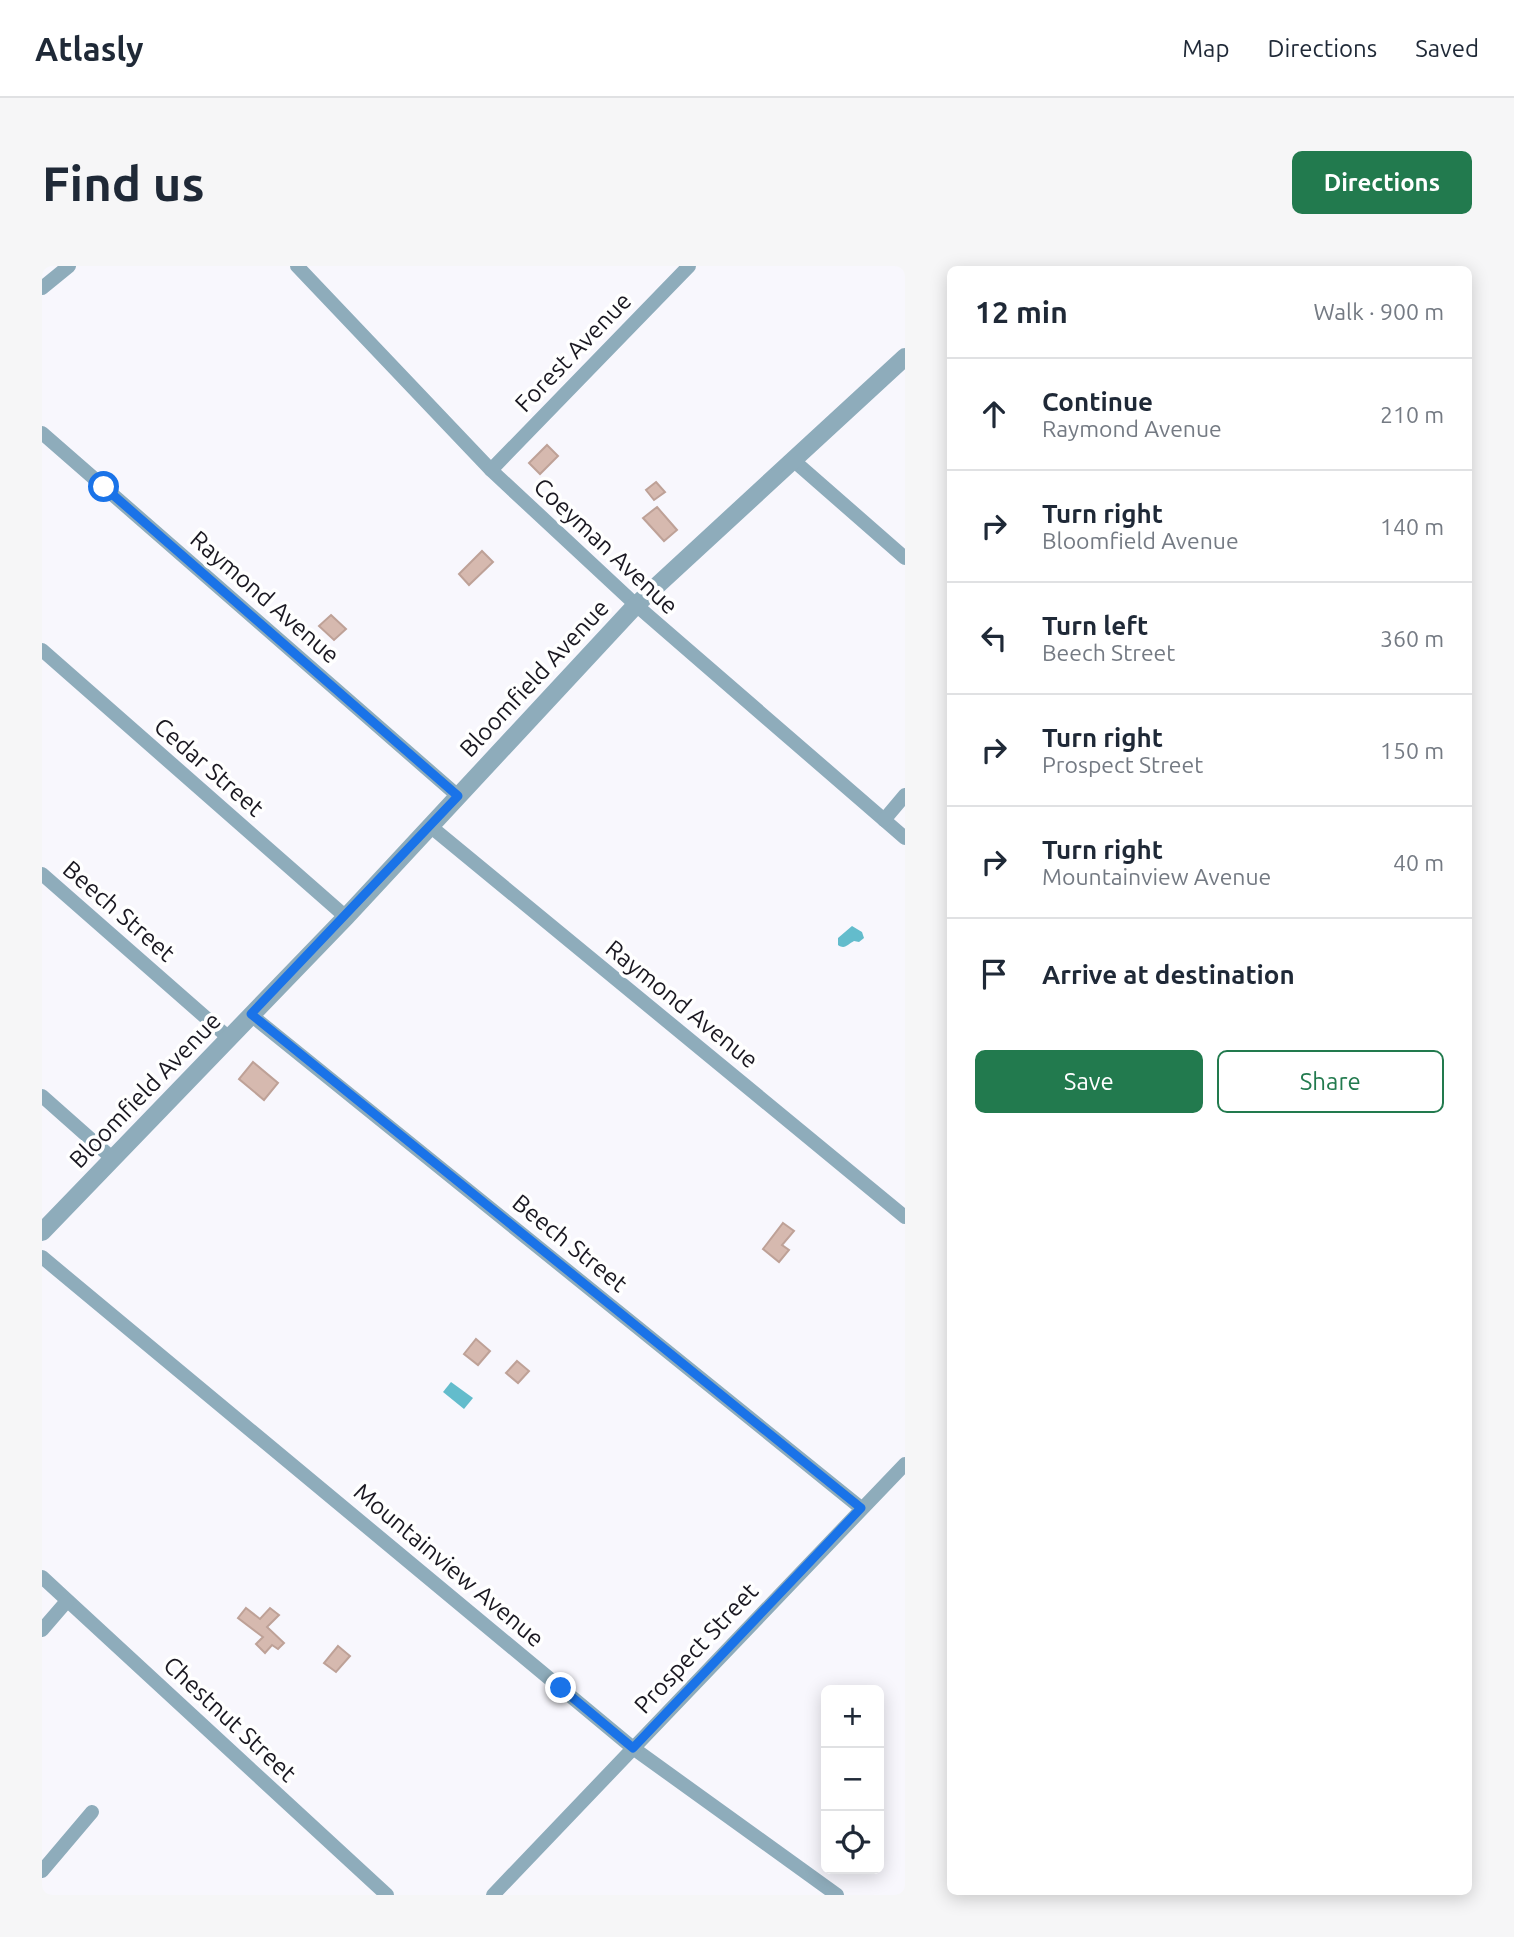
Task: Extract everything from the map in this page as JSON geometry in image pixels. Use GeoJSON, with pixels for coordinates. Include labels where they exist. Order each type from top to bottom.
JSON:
{"type":"FeatureCollection","features":[{"type":"Feature","properties":{"kind":"street"},"geometry":{"type":"LineString","coordinates":[[42,288],[69,266]]}},
{"type":"Feature","properties":{"kind":"street","name":"Coeyman Avenue"},"geometry":{"type":"LineString","coordinates":[[297,266],[491,470],[636,605],[905,838]]}},
{"type":"Feature","properties":{"kind":"street","name":"Forest Avenue"},"geometry":{"type":"LineString","coordinates":[[491,470],[689,266]]}},
{"type":"Feature","properties":{"kind":"street","name":"Bloomfield Avenue"},"geometry":{"type":"LineString","coordinates":[[42,1232],[346,917],[636,605],[905,357]]}},
{"type":"Feature","properties":{"kind":"street","name":"Raymond Avenue"},"geometry":{"type":"LineString","coordinates":[[42,433],[458,796]]}},
{"type":"Feature","properties":{"kind":"street"},"geometry":{"type":"LineString","coordinates":[[793,460],[905,558]]}},
{"type":"Feature","properties":{"kind":"street","name":"Cedar Street"},"geometry":{"type":"LineString","coordinates":[[42,650],[346,917]]}},
{"type":"Feature","properties":{"kind":"street"},"geometry":{"type":"LineString","coordinates":[[884,820],[905,795]]}},
{"type":"Feature","properties":{"kind":"street","name":"Raymond Avenue"},"geometry":{"type":"LineString","coordinates":[[430,826],[905,1217]]}},
{"type":"Feature","properties":{"kind":"street","name":"Beech Street"},"geometry":{"type":"LineString","coordinates":[[42,874],[229,1038]]}},
{"type":"Feature","properties":{"kind":"street","name":"Beech Street"},"geometry":{"type":"LineString","coordinates":[[251,1014],[861,1508]]}},
{"type":"Feature","properties":{"kind":"street"},"geometry":{"type":"LineString","coordinates":[[42,1096],[112,1158]]}},
{"type":"Feature","properties":{"kind":"street","name":"Mountainview Avenue"},"geometry":{"type":"LineString","coordinates":[[42,1257],[633,1748],[837,1895]]}},
{"type":"Feature","properties":{"kind":"street","name":"Prospect Street"},"geometry":{"type":"LineString","coordinates":[[493,1895],[905,1464]]}},
{"type":"Feature","properties":{"kind":"street","name":"Chestnut Street"},"geometry":{"type":"LineString","coordinates":[[42,1577],[387,1895]]}},
{"type":"Feature","properties":{"kind":"street"},"geometry":{"type":"LineString","coordinates":[[42,1630],[67,1601]]}},
{"type":"Feature","properties":{"kind":"street"},"geometry":{"type":"LineString","coordinates":[[42,1871],[92,1812]]}},
{"type":"Feature","properties":{"kind":"water"},"geometry":{"type":"Polygon","coordinates":[[[852,926],[862,932],[864,938],[845,947],[838,945],[838,938],[852,926]]]}},
{"type":"Feature","properties":{"kind":"water"},"geometry":{"type":"Polygon","coordinates":[[[451,1382],[473,1398],[464,1409],[443,1392],[451,1382]]]}},
{"type":"Feature","properties":{"kind":"building"},"geometry":{"type":"Polygon","coordinates":[[[547,445],[558,456],[540,474],[529,463],[547,445]]]}},
{"type":"Feature","properties":{"kind":"building"},"geometry":{"type":"Polygon","coordinates":[[[656,482],[665,492],[654,500],[646,490],[656,482]]]}},
{"type":"Feature","properties":{"kind":"building"},"geometry":{"type":"Polygon","coordinates":[[[657,507],[677,530],[664,541],[643,518],[657,507]]]}},
{"type":"Feature","properties":{"kind":"building"},"geometry":{"type":"Polygon","coordinates":[[[482,551],[493,562],[469,585],[459,574],[482,551]]]}},
{"type":"Feature","properties":{"kind":"building"},"geometry":{"type":"Polygon","coordinates":[[[331,615],[346,629],[334,640],[319,626],[331,615]]]}},
{"type":"Feature","properties":{"kind":"building"},"geometry":{"type":"Polygon","coordinates":[[[253,1062],[278,1083],[264,1100],[239,1079],[253,1062]]]}},
{"type":"Feature","properties":{"kind":"building"},"geometry":{"type":"Polygon","coordinates":[[[783,1223],[794,1231],[782,1245],[789,1250],[779,1262],[763,1249],[783,1223]]]}},
{"type":"Feature","properties":{"kind":"building"},"geometry":{"type":"Polygon","coordinates":[[[476,1339],[490,1351],[478,1365],[464,1354],[476,1339]]]}},
{"type":"Feature","properties":{"kind":"building"},"geometry":{"type":"Polygon","coordinates":[[[517,1361],[529,1371],[518,1383],[506,1373],[517,1361]]]}},
{"type":"Feature","properties":{"kind":"building"},"geometry":{"type":"Polygon","coordinates":[[[246,1608],[260,1619],[270,1608],[279,1615],[267,1627],[284,1643],[278,1649],[272,1645],[265,1653],[256,1644],[263,1637],[238,1618],[246,1608]]]}},
{"type":"Feature","properties":{"kind":"building"},"geometry":{"type":"Polygon","coordinates":[[[338,1646],[350,1656],[336,1672],[324,1663],[338,1646]]]}},
{"type":"Feature","properties":{"kind":"route"},"geometry":{"type":"LineString","coordinates":[[104,487],[458,796],[251,1014],[861,1508],[633,1748],[561,1688]]}}]}
